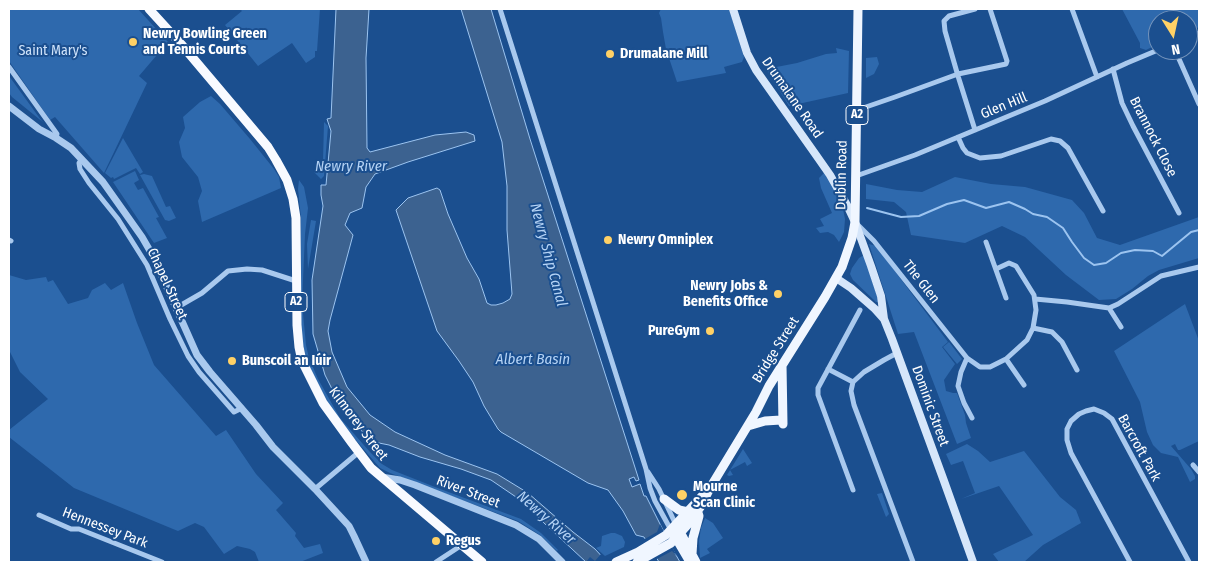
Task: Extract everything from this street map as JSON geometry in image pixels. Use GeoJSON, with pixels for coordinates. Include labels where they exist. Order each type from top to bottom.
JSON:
{"type":"FeatureCollection","features":[{"type":"Feature","properties":{"kind":"highway","name":"Kilmorey Street"},"geometry":{"type":"LineString","coordinates":[[149,9],[268,147],[283,171],[293,199],[296,218],[297,325],[302,360],[323,403],[371,468],[482,562]]}},
{"type":"Feature","properties":{"kind":"main road","name":"Drumalane Road"},"geometry":{"type":"LineString","coordinates":[[733,9],[747,53],[756,70],[830,175],[855,222],[881,296],[884,319]]}},
{"type":"Feature","properties":{"kind":"main road","name":"Dublin Road"},"geometry":{"type":"LineString","coordinates":[[855,222],[858,9]]}},
{"type":"Feature","properties":{"kind":"main road","name":"Bridge Street"},"geometry":{"type":"LineString","coordinates":[[673,534],[689,524],[698,510],[756,412],[768,386],[836,278],[849,248],[855,222]]}},
{"type":"Feature","properties":{"kind":"main road","name":"Dominic Street"},"geometry":{"type":"LineString","coordinates":[[836,278],[852,288],[884,319],[973,562]]}},
{"type":"Feature","properties":{"kind":"main road"},"geometry":{"type":"LineString","coordinates":[[748,426],[765,421],[782,422],[782,365]]}},
{"type":"Feature","properties":{"kind":"main road","name":"Bridge Street"},"geometry":{"type":"LineString","coordinates":[[673,534],[688,512],[710,488]]}},
{"type":"Feature","properties":{"kind":"main road"},"geometry":{"type":"LineString","coordinates":[[664,500],[679,510],[688,512]]}},
{"type":"Feature","properties":{"kind":"main road"},"geometry":{"type":"LineString","coordinates":[[693,560],[693,538],[699,516],[698,510]]}},
{"type":"Feature","properties":{"kind":"main road"},"geometry":{"type":"LineString","coordinates":[[673,534],[693,560]]}},
{"type":"Feature","properties":{"kind":"main road","name":"A2"},"geometry":{"type":"LineString","coordinates":[[616,562],[673,534]]}},
{"type":"Feature","properties":{"kind":"main road","name":"A2"},"geometry":{"type":"LineString","coordinates":[[638,562],[673,534]]}},
{"type":"Feature","properties":{"kind":"street"},"geometry":{"type":"LineString","coordinates":[[500,9],[646,469],[650,488],[673,534]]}},
{"type":"Feature","properties":{"kind":"street"},"geometry":{"type":"LineString","coordinates":[[975,9],[949,16],[944,21],[945,32],[976,130]]}},
{"type":"Feature","properties":{"kind":"street"},"geometry":{"type":"LineString","coordinates":[[857,108],[863,108],[958,74],[1006,64],[1007,61],[990,9]]}},
{"type":"Feature","properties":{"kind":"street"},"geometry":{"type":"LineString","coordinates":[[1072,9],[1097,77]]}},
{"type":"Feature","properties":{"kind":"street","name":"Glen Hill"},"geometry":{"type":"LineString","coordinates":[[856,176],[976,130],[1148,54]]}},
{"type":"Feature","properties":{"kind":"street"},"geometry":{"type":"LineString","coordinates":[[1179,60],[1199,104]]}},
{"type":"Feature","properties":{"kind":"street"},"geometry":{"type":"LineString","coordinates":[[9,67],[57,134],[56,138]]}},
{"type":"Feature","properties":{"kind":"street","name":"Brannock Close"},"geometry":{"type":"LineString","coordinates":[[1113,69],[1122,103],[1132,126],[1179,213]]}},
{"type":"Feature","properties":{"kind":"street","name":"Chapel Street"},"geometry":{"type":"LineString","coordinates":[[9,106],[39,129],[71,148],[103,182],[142,237],[156,262],[197,355],[256,424],[273,447],[349,526],[366,562]]}},
{"type":"Feature","properties":{"kind":"street"},"geometry":{"type":"LineString","coordinates":[[958,137],[967,153],[980,158],[1001,156],[1051,139],[1060,141],[1068,148],[1103,211]]}},
{"type":"Feature","properties":{"kind":"street","name":"Chapel Street"},"geometry":{"type":"LineString","coordinates":[[82,158],[79,163],[80,169],[118,219],[142,257],[188,356],[199,372],[234,412],[242,408]]}},
{"type":"Feature","properties":{"kind":"street","name":"The Glen"},"geometry":{"type":"LineString","coordinates":[[855,222],[874,241],[967,358],[980,367],[990,367],[1006,359],[1027,340],[1033,328]]}},
{"type":"Feature","properties":{"kind":"street"},"geometry":{"type":"LineString","coordinates":[[986,242],[1006,298]]}},
{"type":"Feature","properties":{"kind":"street"},"geometry":{"type":"LineString","coordinates":[[996,269],[1010,263],[1016,266],[1034,295],[1036,310],[1033,328],[1052,332],[1062,342],[1077,370]]}},
{"type":"Feature","properties":{"kind":"street"},"geometry":{"type":"LineString","coordinates":[[1035,300],[1109,308],[1161,276],[1199,268]]}},
{"type":"Feature","properties":{"kind":"street"},"geometry":{"type":"LineString","coordinates":[[176,308],[202,293],[228,271],[262,270],[296,281]]}},
{"type":"Feature","properties":{"kind":"street"},"geometry":{"type":"LineString","coordinates":[[1109,308],[1120,327]]}},
{"type":"Feature","properties":{"kind":"street"},"geometry":{"type":"LineString","coordinates":[[853,490],[818,396],[818,388],[860,310]]}},
{"type":"Feature","properties":{"kind":"street"},"geometry":{"type":"LineString","coordinates":[[897,354],[864,372],[853,382],[851,391],[854,405],[912,562]]}},
{"type":"Feature","properties":{"kind":"street"},"geometry":{"type":"LineString","coordinates":[[967,358],[958,386],[972,418]]}},
{"type":"Feature","properties":{"kind":"street"},"geometry":{"type":"LineString","coordinates":[[1006,359],[1024,385]]}},
{"type":"Feature","properties":{"kind":"street"},"geometry":{"type":"LineString","coordinates":[[828,370],[853,382]]}},
{"type":"Feature","properties":{"kind":"street","name":"Barcroft Park"},"geometry":{"type":"LineString","coordinates":[[1130,562],[1071,453],[1067,440],[1067,429],[1071,421],[1086,411],[1094,409],[1112,419],[1189,562]]}},
{"type":"Feature","properties":{"kind":"street"},"geometry":{"type":"LineString","coordinates":[[315,489],[359,452]]}},
{"type":"Feature","properties":{"kind":"street"},"geometry":{"type":"LineString","coordinates":[[1193,466],[1199,472]]}},
{"type":"Feature","properties":{"kind":"street"},"geometry":{"type":"LineString","coordinates":[[646,469],[664,500],[673,534]]}},
{"type":"Feature","properties":{"kind":"street","name":"River Street"},"geometry":{"type":"LineString","coordinates":[[381,476],[415,485],[516,525],[539,539],[562,562]]}},
{"type":"Feature","properties":{"kind":"street","name":"Hennessey Park"},"geometry":{"type":"LineString","coordinates":[[39,515],[71,529],[79,529],[162,562]]}},
{"type":"Feature","properties":{"kind":"street"},"geometry":{"type":"LineString","coordinates":[[436,562],[462,544]]}},
{"type":"Feature","properties":{"kind":"green space","name":"Saint Mary's"},"geometry":{"type":"Polygon","coordinates":[[[9,9],[138,9],[168,42],[139,76],[147,83],[104,173],[55,117],[50,120],[9,61],[9,9]]]}},
{"type":"Feature","properties":{"kind":"green space"},"geometry":{"type":"Polygon","coordinates":[[[240,9],[320,9],[315,57],[306,63],[292,43],[258,66],[225,25],[242,11],[240,9]]]}},
{"type":"Feature","properties":{"kind":"green space"},"geometry":{"type":"Polygon","coordinates":[[[661,9],[729,9],[744,57],[742,62],[724,67],[726,73],[677,82],[666,49],[659,13],[661,9]]]}},
{"type":"Feature","properties":{"kind":"green space"},"geometry":{"type":"Polygon","coordinates":[[[1122,9],[1199,9],[1198,27],[1198,10],[1148,10],[1148,49],[1140,48],[1140,43],[1122,9]]]}},
{"type":"Feature","properties":{"kind":"green space"},"geometry":{"type":"Polygon","coordinates":[[[836,48],[849,51],[848,93],[789,106],[766,69],[837,53],[836,48]]]}},
{"type":"Feature","properties":{"kind":"green space"},"geometry":{"type":"Polygon","coordinates":[[[877,57],[879,64],[874,74],[866,78],[866,58],[877,57]]]}},
{"type":"Feature","properties":{"kind":"green space"},"geometry":{"type":"Polygon","coordinates":[[[9,76],[41,120],[44,123],[9,93],[9,76]]]}},
{"type":"Feature","properties":{"kind":"green space"},"geometry":{"type":"Polygon","coordinates":[[[211,96],[220,104],[274,169],[279,177],[281,188],[202,222],[198,201],[202,191],[198,177],[182,157],[179,142],[185,128],[183,117],[200,102],[211,96]]]}},
{"type":"Feature","properties":{"kind":"green space"},"geometry":{"type":"Polygon","coordinates":[[[324,122],[328,126],[324,176],[321,179],[314,172],[323,161],[324,122]]]}},
{"type":"Feature","properties":{"kind":"green space"},"geometry":{"type":"Polygon","coordinates":[[[123,138],[143,172],[140,174],[136,168],[114,179],[105,173],[123,138]]]}},
{"type":"Feature","properties":{"kind":"green space"},"geometry":{"type":"Polygon","coordinates":[[[135,171],[139,180],[134,183],[138,190],[143,188],[159,217],[156,218],[167,238],[154,243],[113,182],[135,171]]]}},
{"type":"Feature","properties":{"kind":"green space"},"geometry":{"type":"Polygon","coordinates":[[[824,173],[830,175],[843,209],[845,219],[844,232],[839,242],[834,235],[828,232],[820,233],[816,228],[824,226],[820,219],[832,213],[821,188],[819,178],[824,173]]]}},
{"type":"Feature","properties":{"kind":"green space"},"geometry":{"type":"Polygon","coordinates":[[[140,175],[152,176],[166,207],[170,206],[176,218],[169,221],[165,220],[140,175]]]}},
{"type":"Feature","properties":{"kind":"green space"},"geometry":{"type":"Polygon","coordinates":[[[955,177],[991,184],[1025,187],[1072,200],[1084,213],[1097,238],[1120,245],[1199,217],[1199,258],[1159,270],[1116,299],[1099,300],[1066,275],[1025,237],[1002,226],[965,243],[911,235],[906,212],[894,202],[866,199],[866,184],[897,190],[922,192],[955,177]]]}},
{"type":"Feature","properties":{"kind":"green space"},"geometry":{"type":"Polygon","coordinates":[[[299,180],[304,187],[308,208],[302,303],[306,345],[318,379],[340,418],[382,464],[392,470],[521,519],[541,533],[557,551],[540,535],[518,521],[380,468],[330,406],[307,361],[303,345],[301,327],[299,180]]]}},
{"type":"Feature","properties":{"kind":"green space"},"geometry":{"type":"Polygon","coordinates":[[[311,220],[316,221],[308,269],[307,244],[311,220]]]}},
{"type":"Feature","properties":{"kind":"green space"},"geometry":{"type":"Polygon","coordinates":[[[869,244],[876,246],[948,342],[942,347],[955,364],[944,380],[946,391],[957,393],[971,438],[957,444],[914,332],[898,334],[869,244]]]}},
{"type":"Feature","properties":{"kind":"green space"},"geometry":{"type":"Polygon","coordinates":[[[864,255],[879,302],[876,302],[853,280],[850,274],[859,258],[864,255]]]}},
{"type":"Feature","properties":{"kind":"green space"},"geometry":{"type":"Polygon","coordinates":[[[9,275],[26,280],[46,277],[48,282],[53,280],[68,304],[88,298],[92,290],[105,283],[111,290],[123,283],[154,365],[216,436],[226,430],[256,474],[283,503],[276,510],[296,533],[295,536],[304,548],[320,544],[323,553],[300,562],[259,562],[255,552],[237,546],[224,554],[204,527],[195,523],[178,531],[74,488],[9,437],[9,430],[48,399],[20,372],[9,350],[9,275]]]}},
{"type":"Feature","properties":{"kind":"green space"},"geometry":{"type":"Polygon","coordinates":[[[1185,304],[1199,341],[1199,441],[1180,450],[1178,450],[1175,444],[1171,446],[1195,476],[1195,479],[1190,482],[1178,457],[1161,453],[1153,445],[1147,432],[1140,402],[1114,351],[1185,304]]]}},
{"type":"Feature","properties":{"kind":"green space"},"geometry":{"type":"Polygon","coordinates":[[[949,342],[962,359],[957,364],[943,347],[949,342]]]}},
{"type":"Feature","properties":{"kind":"green space"},"geometry":{"type":"Polygon","coordinates":[[[967,444],[990,462],[1024,451],[1060,497],[1076,510],[1081,523],[1043,545],[1024,562],[999,562],[993,554],[1033,535],[999,486],[961,499],[975,493],[963,461],[951,465],[946,454],[967,444]]]}},
{"type":"Feature","properties":{"kind":"green space"},"geometry":{"type":"Polygon","coordinates":[[[743,449],[752,463],[747,466],[745,462],[730,470],[743,449]]]}},
{"type":"Feature","properties":{"kind":"green space"},"geometry":{"type":"Polygon","coordinates":[[[730,470],[733,475],[729,476],[727,475],[730,470]]]}},
{"type":"Feature","properties":{"kind":"green space"},"geometry":{"type":"Polygon","coordinates":[[[882,493],[889,514],[886,517],[877,494],[882,493]]]}},
{"type":"Feature","properties":{"kind":"green space"},"geometry":{"type":"Polygon","coordinates":[[[705,518],[713,523],[723,538],[707,549],[710,553],[700,558],[699,541],[705,518]]]}},
{"type":"Feature","properties":{"kind":"green space"},"geometry":{"type":"Polygon","coordinates":[[[611,533],[622,536],[625,542],[624,547],[605,556],[596,548],[601,546],[602,536],[611,533]]]}},
{"type":"Feature","properties":{"kind":"water","name":"Newry River"},"geometry":{"type":"Polygon","coordinates":[[[336,9],[369,9],[366,58],[367,148],[370,152],[435,135],[466,132],[474,135],[475,141],[375,174],[366,187],[362,208],[350,213],[345,225],[353,235],[328,331],[332,352],[347,387],[370,415],[395,432],[445,455],[497,474],[528,493],[595,549],[607,562],[586,562],[516,497],[491,480],[389,445],[369,441],[334,393],[325,375],[313,334],[312,280],[323,206],[321,185],[326,185],[331,131],[327,119],[331,118],[336,9]]]}},
{"type":"Feature","properties":{"kind":"water","name":"Albert Basin"},"geometry":{"type":"Polygon","coordinates":[[[461,9],[491,9],[530,139],[639,480],[636,481],[634,477],[629,479],[632,487],[640,484],[644,496],[646,496],[680,562],[659,562],[644,537],[636,535],[623,511],[608,490],[588,483],[501,432],[484,406],[473,382],[437,331],[396,210],[408,198],[437,188],[440,190],[467,258],[479,279],[487,303],[496,305],[503,303],[510,299],[512,294],[507,230],[507,186],[502,142],[461,9]]]}},
{"type":"Feature","properties":{"kind":"pier"},"geometry":{"type":"Polygon","coordinates":[[[660,524],[677,556],[672,551],[655,560],[643,540],[657,532],[660,524]]]}},
{"type":"Feature","properties":{"kind":"pier"},"geometry":{"type":"Polygon","coordinates":[[[601,554],[610,562],[586,562],[590,557],[595,561],[601,554]]]}},
{"type":"Feature","properties":{"kind":"waterway"},"geometry":{"type":"LineString","coordinates":[[867,208],[901,217],[919,216],[947,204],[964,200],[986,208],[1009,202],[1033,214],[1047,217],[1063,228],[1084,258],[1094,265],[1106,263],[1121,253],[1135,250],[1153,251],[1162,256],[1191,232],[1199,230]]}},
{"type":"Feature","properties":{"kind":"place","name":"Newry Bowling Green and Tennis Courts"},"geometry":{"type":"Point","coordinates":[133,42]}},
{"type":"Feature","properties":{"kind":"place","name":"Drumalane Mill"},"geometry":{"type":"Point","coordinates":[610,54]}},
{"type":"Feature","properties":{"kind":"place","name":"Newry Omniplex"},"geometry":{"type":"Point","coordinates":[608,240]}},
{"type":"Feature","properties":{"kind":"place","name":"Newry Jobs & Benefits Office"},"geometry":{"type":"Point","coordinates":[778,294]}},
{"type":"Feature","properties":{"kind":"place","name":"PureGym"},"geometry":{"type":"Point","coordinates":[710,331]}},
{"type":"Feature","properties":{"kind":"place","name":"Bunscoil an Iúir"},"geometry":{"type":"Point","coordinates":[232,361]}},
{"type":"Feature","properties":{"kind":"place","name":"Mourne Scan Clinic"},"geometry":{"type":"Point","coordinates":[682,495]}},
{"type":"Feature","properties":{"kind":"place","name":"Regus"},"geometry":{"type":"Point","coordinates":[436,541]}},
{"type":"Feature","properties":{"kind":"water label","name":"Newry Ship Canal"},"geometry":{"type":"Point","coordinates":[548,255]}}]}
